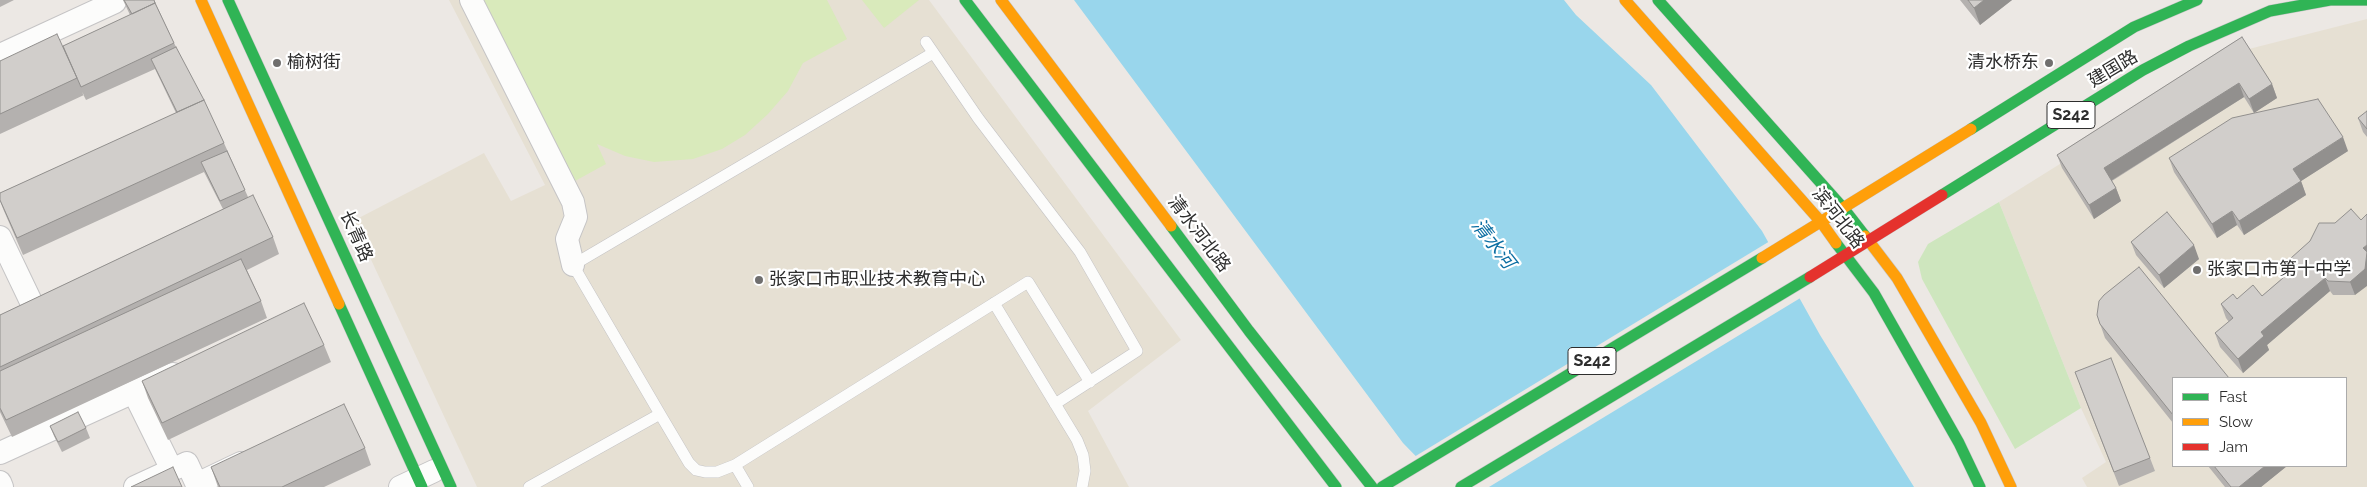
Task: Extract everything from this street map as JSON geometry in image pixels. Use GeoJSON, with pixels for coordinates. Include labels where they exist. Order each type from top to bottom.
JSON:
{"type":"FeatureCollection","features":[{"type":"Feature","properties":{"kind":"main road"},"geometry":{"type":"LineString","coordinates":[[201,0],[413,484]]}},
{"type":"Feature","properties":{"kind":"main road","name":"长青路"},"geometry":{"type":"LineString","coordinates":[[228,0],[446,477]]}},
{"type":"Feature","properties":{"kind":"main road"},"geometry":{"type":"LineString","coordinates":[[965,0],[1336,487]]}},
{"type":"Feature","properties":{"kind":"main road","name":"清水河北路"},"geometry":{"type":"LineString","coordinates":[[1001,0],[1249,331],[1372,487]]}},
{"type":"Feature","properties":{"kind":"main road","name":"滨河北路"},"geometry":{"type":"LineString","coordinates":[[1625,0],[1821,222],[1874,293],[1959,443],[1980,487]]}},
{"type":"Feature","properties":{"kind":"main road","name":"滨河北路"},"geometry":{"type":"LineString","coordinates":[[1658,0],[1844,209],[1897,278],[1976,415],[2010,487]]}},
{"type":"Feature","properties":{"kind":"main road","name":"建国路"},"geometry":{"type":"LineString","coordinates":[[1382,487],[1844,209],[2134,27],[2197,0]]}},
{"type":"Feature","properties":{"kind":"main road","name":"建国路"},"geometry":{"type":"LineString","coordinates":[[1461,487],[1845,256],[2143,70],[2189,46],[2270,11],[2330,0],[2367,0]]}},
{"type":"Feature","properties":{"kind":"street"},"geometry":{"type":"LineString","coordinates":[[471,0],[573,202],[576,217],[567,239],[573,265]]}},
{"type":"Feature","properties":{"kind":"street"},"geometry":{"type":"LineString","coordinates":[[0,55],[114,2]]}},
{"type":"Feature","properties":{"kind":"street"},"geometry":{"type":"LineString","coordinates":[[0,237],[34,308]]}},
{"type":"Feature","properties":{"kind":"street"},"geometry":{"type":"LineString","coordinates":[[0,454],[195,364]]}},
{"type":"Feature","properties":{"kind":"street"},"geometry":{"type":"LineString","coordinates":[[134,393],[172,470]]}},
{"type":"Feature","properties":{"kind":"street"},"geometry":{"type":"LineString","coordinates":[[135,487],[187,463],[197,485],[258,455]]}},
{"type":"Feature","properties":{"kind":"street"},"geometry":{"type":"LineString","coordinates":[[413,484],[446,477]]}},
{"type":"Feature","properties":{"kind":"street"},"geometry":{"type":"LineString","coordinates":[[0,482],[2,487]]}},
{"type":"Feature","properties":{"kind":"lane"},"geometry":{"type":"LineString","coordinates":[[926,42],[978,118],[1080,252],[1137,351],[1055,404]]}},
{"type":"Feature","properties":{"kind":"lane"},"geometry":{"type":"LineString","coordinates":[[933,53],[573,265],[689,463],[696,470],[717,472],[735,465],[1028,282],[1090,382]]}},
{"type":"Feature","properties":{"kind":"lane"},"geometry":{"type":"LineString","coordinates":[[994,303],[1077,440],[1083,455],[1085,471],[1082,487]]}},
{"type":"Feature","properties":{"kind":"lane"},"geometry":{"type":"LineString","coordinates":[[530,487],[660,414]]}},
{"type":"Feature","properties":{"kind":"lane"},"geometry":{"type":"LineString","coordinates":[[735,465],[748,487]]}},
{"type":"Feature","properties":{"kind":"shaded area","name":"张家口市职业技术教育中心"},"geometry":{"type":"Polygon","coordinates":[[[449,0],[929,0],[1181,340],[1088,411],[1129,487],[477,487],[353,221],[484,153],[511,201],[545,185],[449,0]]]}},
{"type":"Feature","properties":{"kind":"shaded area","name":"张家口市第十中学"},"geometry":{"type":"Polygon","coordinates":[[[2367,19],[2367,487],[2087,487],[2082,478],[2106,462],[2081,408],[1999,202],[2241,51],[2367,19]]]}},
{"type":"Feature","properties":{"kind":"green space"},"geometry":{"type":"Polygon","coordinates":[[[482,0],[827,0],[847,39],[803,63],[788,91],[768,114],[745,135],[722,149],[693,159],[654,162],[625,156],[597,144],[606,164],[575,181],[482,0]]]}},
{"type":"Feature","properties":{"kind":"green space"},"geometry":{"type":"Polygon","coordinates":[[[862,0],[919,0],[884,28],[862,0]]]}},
{"type":"Feature","properties":{"kind":"green space"},"geometry":{"type":"Polygon","coordinates":[[[1999,202],[2081,408],[2015,449],[1922,279],[1918,262],[1928,244],[1999,202]]]}},
{"type":"Feature","properties":{"kind":"water","name":"清水河"},"geometry":{"type":"Polygon","coordinates":[[[1074,0],[1564,0],[1576,15],[1651,85],[1762,231],[1820,335],[1914,487],[1446,487],[1403,443],[1074,0]]]}},
{"type":"Feature","properties":{"kind":"pier"},"geometry":{"type":"Polygon","coordinates":[[[1770,241],[1802,297],[1489,487],[1443,487],[1414,457],[1770,241]]]}},
{"type":"Feature","properties":{"kind":"building"},"geometry":{"type":"Polygon","coordinates":[[[124,0],[154,0],[155,3],[132,14],[124,0]]]}},
{"type":"Feature","properties":{"kind":"building"},"geometry":{"type":"Polygon","coordinates":[[[1968,0],[1984,0],[1974,8],[1968,0]]]}},
{"type":"Feature","properties":{"kind":"building"},"geometry":{"type":"Polygon","coordinates":[[[155,3],[174,43],[81,87],[63,46],[155,3]]]}},
{"type":"Feature","properties":{"kind":"building"},"geometry":{"type":"Polygon","coordinates":[[[57,34],[77,78],[0,114],[0,61],[57,34]]]}},
{"type":"Feature","properties":{"kind":"building"},"geometry":{"type":"Polygon","coordinates":[[[2242,37],[2272,84],[2249,99],[2239,83],[2104,168],[2116,188],[2089,205],[2057,155],[2242,37]]]}},
{"type":"Feature","properties":{"kind":"building"},"geometry":{"type":"Polygon","coordinates":[[[176,47],[204,100],[177,112],[151,59],[176,47]]]}},
{"type":"Feature","properties":{"kind":"building"},"geometry":{"type":"Polygon","coordinates":[[[2318,99],[2343,137],[2293,169],[2301,181],[2239,221],[2232,211],[2212,224],[2169,158],[2232,118],[2318,99]]]}},
{"type":"Feature","properties":{"kind":"building"},"geometry":{"type":"Polygon","coordinates":[[[204,100],[224,143],[17,238],[0,200],[0,193],[204,100]]]}},
{"type":"Feature","properties":{"kind":"building"},"geometry":{"type":"Polygon","coordinates":[[[2367,111],[2367,129],[2358,118],[2367,111]]]}},
{"type":"Feature","properties":{"kind":"building"},"geometry":{"type":"Polygon","coordinates":[[[227,151],[245,190],[220,201],[201,162],[227,151]]]}},
{"type":"Feature","properties":{"kind":"building"},"geometry":{"type":"Polygon","coordinates":[[[253,195],[273,237],[0,367],[0,315],[253,195]]]}},
{"type":"Feature","properties":{"kind":"building"},"geometry":{"type":"Polygon","coordinates":[[[2351,209],[2361,220],[2367,214],[2367,245],[2363,248],[2367,252],[2365,269],[2350,282],[2328,281],[2325,278],[2261,332],[2264,336],[2238,359],[2215,333],[2233,318],[2221,304],[2233,294],[2237,299],[2253,285],[2262,296],[2297,266],[2291,258],[2310,241],[2319,223],[2335,223],[2351,209]]]}},
{"type":"Feature","properties":{"kind":"building"},"geometry":{"type":"Polygon","coordinates":[[[2167,212],[2194,245],[2159,275],[2131,242],[2167,212]]]}},
{"type":"Feature","properties":{"kind":"building"},"geometry":{"type":"Polygon","coordinates":[[[241,259],[261,301],[6,420],[0,408],[0,371],[241,259]]]}},
{"type":"Feature","properties":{"kind":"building"},"geometry":{"type":"Polygon","coordinates":[[[2139,267],[2228,377],[2172,377],[2172,414],[2100,324],[2097,315],[2099,301],[2139,267]]]}},
{"type":"Feature","properties":{"kind":"building"},"geometry":{"type":"Polygon","coordinates":[[[304,303],[324,345],[162,423],[142,381],[304,303]]]}},
{"type":"Feature","properties":{"kind":"building"},"geometry":{"type":"Polygon","coordinates":[[[2111,358],[2150,458],[2114,472],[2075,372],[2111,358]]]}},
{"type":"Feature","properties":{"kind":"building"},"geometry":{"type":"Polygon","coordinates":[[[344,404],[365,448],[282,487],[220,487],[211,467],[344,404]]]}},
{"type":"Feature","properties":{"kind":"building"},"geometry":{"type":"Polygon","coordinates":[[[78,412],[86,428],[58,442],[50,426],[78,412]]]}},
{"type":"Feature","properties":{"kind":"building"},"geometry":{"type":"Polygon","coordinates":[[[173,467],[182,487],[131,487],[173,467]]]}},
{"type":"Feature","properties":{"kind":"building"},"geometry":{"type":"Polygon","coordinates":[[[2215,467],[2264,467],[2239,487],[2231,487],[2215,467]]]}},
{"type":"Feature","properties":{"kind":"traffic: fast"},"geometry":{"type":"LineString","coordinates":[[228,0],[451,487]]}},
{"type":"Feature","properties":{"kind":"traffic: fast"},"geometry":{"type":"LineString","coordinates":[[965,0],[1336,487]]}},
{"type":"Feature","properties":{"kind":"traffic: fast"},"geometry":{"type":"LineString","coordinates":[[1658,0],[1844,209],[1865,236]]}},
{"type":"Feature","properties":{"kind":"traffic: fast"},"geometry":{"type":"LineString","coordinates":[[1971,129],[2134,27],[2197,0]]}},
{"type":"Feature","properties":{"kind":"traffic: fast"},"geometry":{"type":"LineString","coordinates":[[1942,195],[2143,70],[2189,46],[2270,11],[2330,0],[2367,0]]}},
{"type":"Feature","properties":{"kind":"traffic: fast"},"geometry":{"type":"LineString","coordinates":[[1171,226],[1249,331],[1372,487]]}},
{"type":"Feature","properties":{"kind":"traffic: fast"},"geometry":{"type":"LineString","coordinates":[[1836,243],[1874,293],[1959,443],[1980,487]]}},
{"type":"Feature","properties":{"kind":"traffic: fast"},"geometry":{"type":"LineString","coordinates":[[1382,487],[1762,258]]}},
{"type":"Feature","properties":{"kind":"traffic: fast"},"geometry":{"type":"LineString","coordinates":[[1461,487],[1810,277]]}},
{"type":"Feature","properties":{"kind":"traffic: fast"},"geometry":{"type":"LineString","coordinates":[[339,304],[422,487]]}},
{"type":"Feature","properties":{"kind":"traffic: slow"},"geometry":{"type":"LineString","coordinates":[[201,0],[339,304]]}},
{"type":"Feature","properties":{"kind":"traffic: slow"},"geometry":{"type":"LineString","coordinates":[[1001,0],[1171,226]]}},
{"type":"Feature","properties":{"kind":"traffic: slow"},"geometry":{"type":"LineString","coordinates":[[1625,0],[1821,222],[1836,243]]}},
{"type":"Feature","properties":{"kind":"traffic: slow"},"geometry":{"type":"LineString","coordinates":[[1762,258],[1971,129]]}},
{"type":"Feature","properties":{"kind":"traffic: slow"},"geometry":{"type":"LineString","coordinates":[[1865,236],[1897,278],[1981,423],[2011,487]]}},
{"type":"Feature","properties":{"kind":"traffic: jam"},"geometry":{"type":"LineString","coordinates":[[1810,277],[1942,195]]}},
{"type":"Feature","properties":{"kind":"place","name":"榆树街"},"geometry":{"type":"Point","coordinates":[277,63]}},
{"type":"Feature","properties":{"kind":"place","name":"清水桥东"},"geometry":{"type":"Point","coordinates":[2049,63]}},
{"type":"Feature","properties":{"kind":"place","name":"张家口市第十中学"},"geometry":{"type":"Point","coordinates":[2197,270]}},
{"type":"Feature","properties":{"kind":"place","name":"张家口市职业技术教育中心"},"geometry":{"type":"Point","coordinates":[759,280]}}]}
